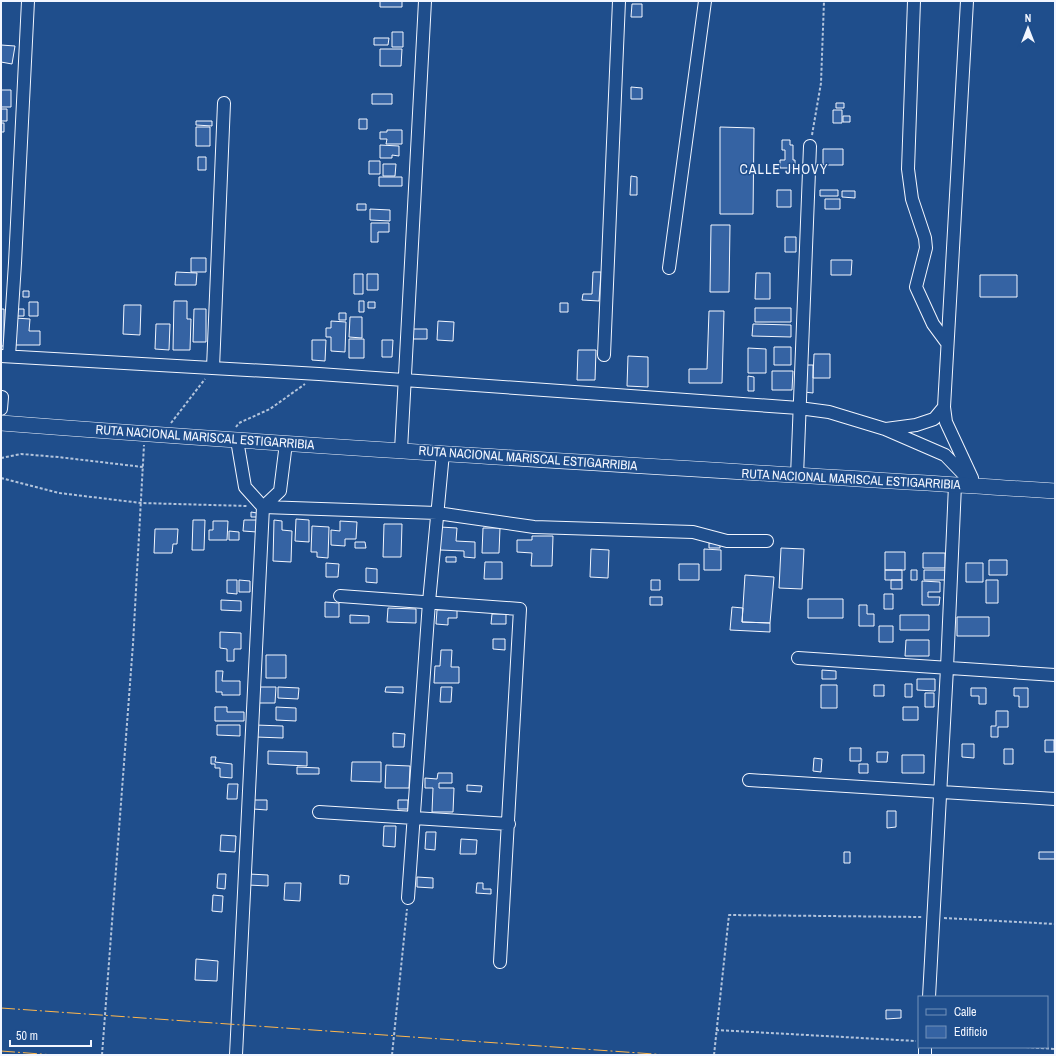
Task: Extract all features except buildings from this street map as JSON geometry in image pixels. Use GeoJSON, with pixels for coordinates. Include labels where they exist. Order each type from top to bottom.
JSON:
{"type":"FeatureCollection","features":[{"type":"Feature","properties":{"kind":"main road","name":"RUTA NACIONAL MARISCAL ESTIGARRIBIA"},"geometry":{"type":"LineString","coordinates":[[1,423],[145,434],[1055,491]]}},
{"type":"Feature","properties":{"kind":"street"},"geometry":{"type":"LineString","coordinates":[[28,1],[15,263],[5,356],[319,374],[799,408],[829,412],[885,429],[945,455],[975,486]]}},
{"type":"Feature","properties":{"kind":"street"},"geometry":{"type":"LineString","coordinates":[[401,450],[425,1]]}},
{"type":"Feature","properties":{"kind":"street"},"geometry":{"type":"LineString","coordinates":[[604,355],[619,1]]}},
{"type":"Feature","properties":{"kind":"street"},"geometry":{"type":"LineString","coordinates":[[669,268],[705,1]]}},
{"type":"Feature","properties":{"kind":"street"},"geometry":{"type":"LineString","coordinates":[[914,1],[908,169],[912,199],[925,238],[926,248],[916,287],[933,324],[947,343]]}},
{"type":"Feature","properties":{"kind":"street"},"geometry":{"type":"LineString","coordinates":[[967,1],[944,407],[946,422],[975,486]]}},
{"type":"Feature","properties":{"kind":"street"},"geometry":{"type":"LineString","coordinates":[[213,368],[224,103]]}},
{"type":"Feature","properties":{"kind":"street"},"geometry":{"type":"LineString","coordinates":[[797,476],[810,146]]}},
{"type":"Feature","properties":{"kind":"street"},"geometry":{"type":"LineString","coordinates":[[885,429],[916,425],[934,419],[944,407]]}},
{"type":"Feature","properties":{"kind":"street"},"geometry":{"type":"LineString","coordinates":[[231,439],[245,487],[263,507],[437,513],[534,527],[693,532],[727,541],[767,541]]}},
{"type":"Feature","properties":{"kind":"street"},"geometry":{"type":"LineString","coordinates":[[236,1055],[263,507],[280,491],[286,443]]}},
{"type":"Feature","properties":{"kind":"street"},"geometry":{"type":"LineString","coordinates":[[408,898],[429,602],[443,453]]}},
{"type":"Feature","properties":{"kind":"street"},"geometry":{"type":"LineString","coordinates":[[929,996],[956,485]]}},
{"type":"Feature","properties":{"kind":"street"},"geometry":{"type":"LineString","coordinates":[[340,596],[520,609],[500,962]]}},
{"type":"Feature","properties":{"kind":"street"},"geometry":{"type":"LineString","coordinates":[[798,658],[1055,675]]}},
{"type":"Feature","properties":{"kind":"street"},"geometry":{"type":"LineString","coordinates":[[749,780],[1055,799]]}},
{"type":"Feature","properties":{"kind":"street"},"geometry":{"type":"LineString","coordinates":[[318,812],[509,824]]}},
{"type":"Feature","properties":{"kind":"path"},"geometry":{"type":"LineString","coordinates":[[810,146],[821,82],[824,1]]}},
{"type":"Feature","properties":{"kind":"path"},"geometry":{"type":"LineString","coordinates":[[162,435],[213,368]]}},
{"type":"Feature","properties":{"kind":"path"},"geometry":{"type":"LineString","coordinates":[[231,439],[239,423],[270,409],[319,374]]}},
{"type":"Feature","properties":{"kind":"path"},"geometry":{"type":"LineString","coordinates":[[102,1055],[133,644],[145,434]]}},
{"type":"Feature","properties":{"kind":"path"},"geometry":{"type":"LineString","coordinates":[[1,458],[21,454],[143,467]]}},
{"type":"Feature","properties":{"kind":"path"},"geometry":{"type":"LineString","coordinates":[[1,478],[59,493],[141,503],[263,507]]}},
{"type":"Feature","properties":{"kind":"path"},"geometry":{"type":"LineString","coordinates":[[392,1055],[408,898]]}},
{"type":"Feature","properties":{"kind":"path"},"geometry":{"type":"LineString","coordinates":[[714,1055],[729,915],[934,917],[1055,924]]}},
{"type":"Feature","properties":{"kind":"path"},"geometry":{"type":"LineString","coordinates":[[716,1030],[918,1041]]}},
{"type":"Feature","properties":{"kind":"path"},"geometry":{"type":"LineString","coordinates":[[1040,1048],[1055,1049]]}},
{"type":"Feature","properties":{"kind":"power"},"geometry":{"type":"LineString","coordinates":[[1,1008],[668,1055]]}},
{"type":"Feature","properties":{"kind":"power"},"geometry":{"type":"LineString","coordinates":[[1,1051],[54,1055]]}},
{"type":"Feature","properties":{"kind":"district","name":"CALLE JHOVY"},"geometry":{"type":"Point","coordinates":[784,169]}}]}
